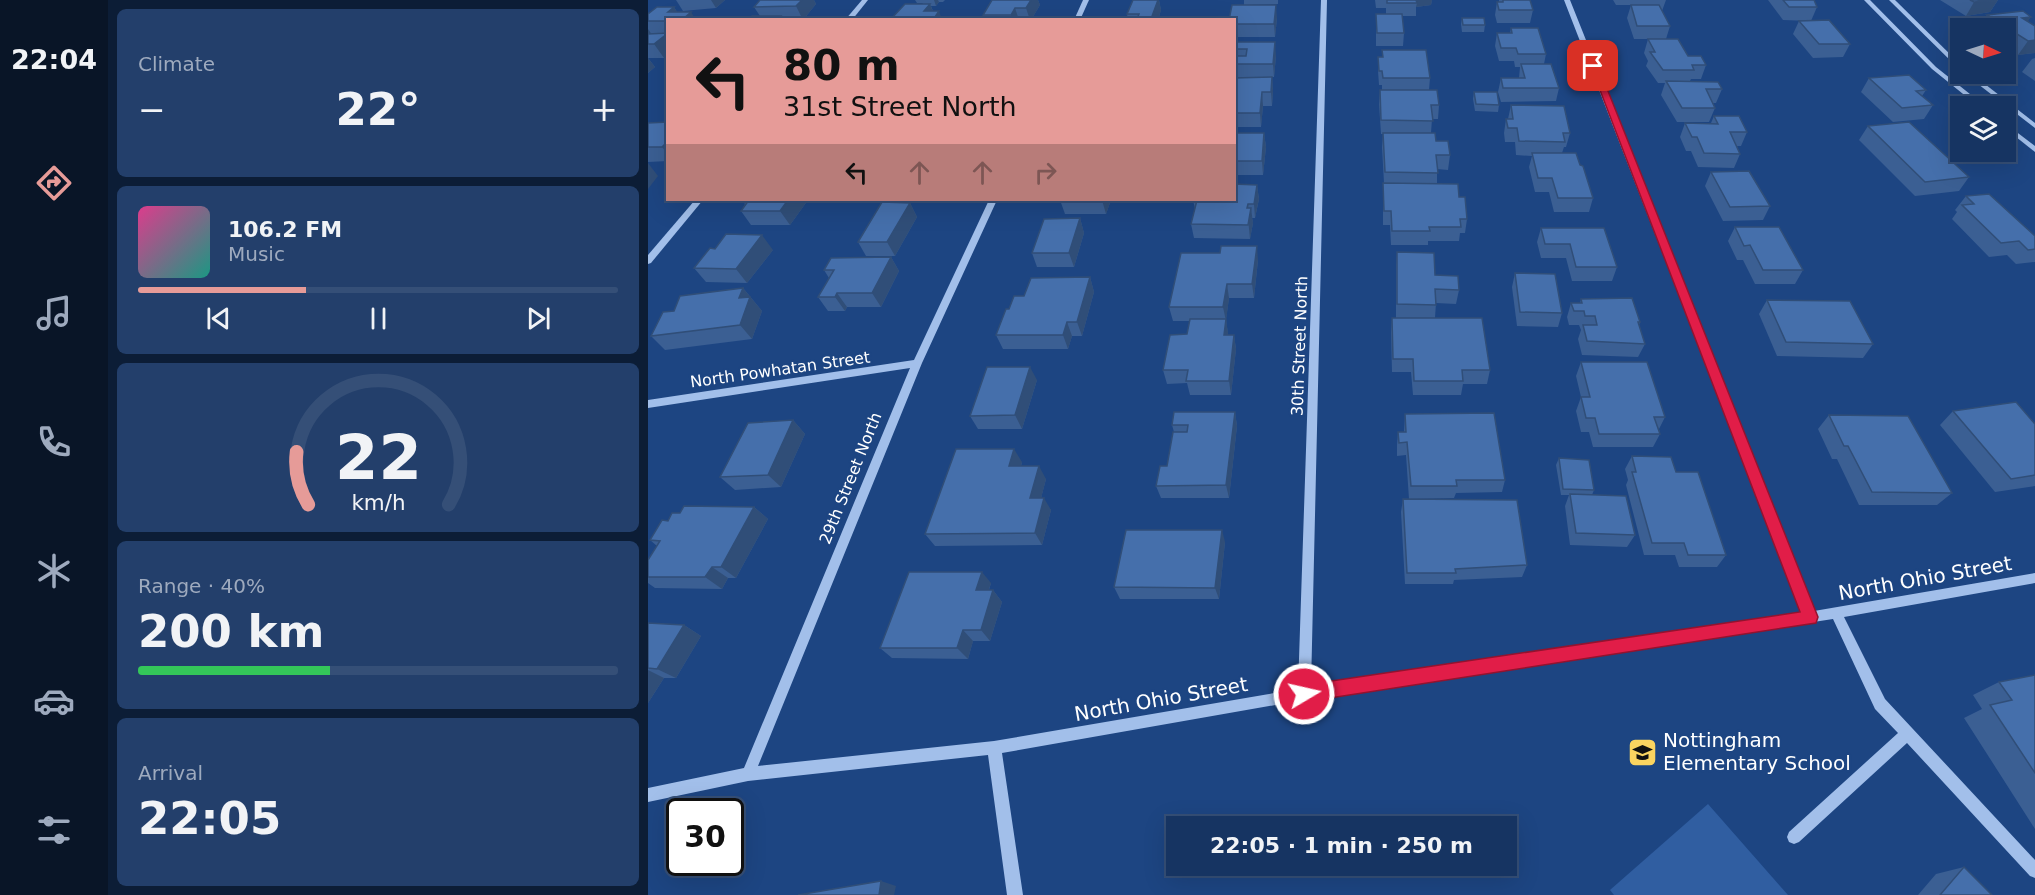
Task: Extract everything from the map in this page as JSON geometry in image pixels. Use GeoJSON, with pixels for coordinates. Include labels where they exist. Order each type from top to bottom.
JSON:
{"type":"FeatureCollection","features":[{"type":"Feature","properties":{"kind":"street"},"geometry":{"type":"LineString","coordinates":[[850,18],[865,0]]}},
{"type":"Feature","properties":{"kind":"street"},"geometry":{"type":"LineString","coordinates":[[1078,18],[1086,0]]}},
{"type":"Feature","properties":{"kind":"street","name":"30th Street North"},"geometry":{"type":"LineString","coordinates":[[1304,694],[1324,0]]}},
{"type":"Feature","properties":{"kind":"street"},"geometry":{"type":"LineString","coordinates":[[1567,0],[1810,617]]}},
{"type":"Feature","properties":{"kind":"street"},"geometry":{"type":"LineString","coordinates":[[1867,0],[1893,29],[1934,68],[1969,96]]}},
{"type":"Feature","properties":{"kind":"street"},"geometry":{"type":"LineString","coordinates":[[1892,0],[1950,58]]}},
{"type":"Feature","properties":{"kind":"street"},"geometry":{"type":"LineString","coordinates":[[1893,29],[1918,28]]}},
{"type":"Feature","properties":{"kind":"street"},"geometry":{"type":"LineString","coordinates":[[1981,84],[2035,126]]}},
{"type":"Feature","properties":{"kind":"street"},"geometry":{"type":"LineString","coordinates":[[2016,134],[2035,150]]}},
{"type":"Feature","properties":{"kind":"street"},"geometry":{"type":"LineString","coordinates":[[648,261],[698,201]]}},
{"type":"Feature","properties":{"kind":"street","name":"29th Street North"},"geometry":{"type":"LineString","coordinates":[[748,774],[917,363],[993,201]]}},
{"type":"Feature","properties":{"kind":"street","name":"North Powhatan Street"},"geometry":{"type":"LineString","coordinates":[[648,404],[917,363]]}},
{"type":"Feature","properties":{"kind":"street","name":"North Ohio Street"},"geometry":{"type":"LineString","coordinates":[[648,795],[748,774],[994,748],[1304,694],[1836,614],[2035,578]]}},
{"type":"Feature","properties":{"kind":"street"},"geometry":{"type":"LineString","coordinates":[[1836,614],[1880,704],[2035,871]]}},
{"type":"Feature","properties":{"kind":"street"},"geometry":{"type":"LineString","coordinates":[[1794,837],[1907,734]]}},
{"type":"Feature","properties":{"kind":"street"},"geometry":{"type":"LineString","coordinates":[[994,748],[1015,895]]}},
{"type":"Feature","properties":{"kind":"shaded area"},"geometry":{"type":"Polygon","coordinates":[[[1708,804],[1788,895],[1614,895],[1610,890],[1708,804]]]}},
{"type":"Feature","properties":{"kind":"building"},"geometry":{"type":"Polygon","coordinates":[[[760,0],[802,0],[796,6],[754,7],[760,0]]]}},
{"type":"Feature","properties":{"kind":"building"},"geometry":{"type":"Polygon","coordinates":[[[992,0],[1031,0],[1026,8],[1015,8],[1011,15],[983,15],[992,0]]]}},
{"type":"Feature","properties":{"kind":"building"},"geometry":{"type":"Polygon","coordinates":[[[1133,0],[1158,0],[1151,18],[1137,18],[1139,14],[1127,14],[1133,0]]]}},
{"type":"Feature","properties":{"kind":"building"},"geometry":{"type":"Polygon","coordinates":[[[1387,0],[1416,0],[1417,3],[1387,3],[1387,0]]]}},
{"type":"Feature","properties":{"kind":"building"},"geometry":{"type":"Polygon","coordinates":[[[1503,0],[1530,0],[1533,10],[1499,10],[1497,2],[1503,2],[1503,0]]]}},
{"type":"Feature","properties":{"kind":"building"},"geometry":{"type":"Polygon","coordinates":[[[1783,0],[1814,0],[1817,7],[1789,7],[1783,0]]]}},
{"type":"Feature","properties":{"kind":"building"},"geometry":{"type":"Polygon","coordinates":[[[1970,0],[1993,0],[1974,2],[1970,0]]]}},
{"type":"Feature","properties":{"kind":"building"},"geometry":{"type":"Polygon","coordinates":[[[905,4],[930,4],[924,11],[939,11],[934,18],[892,18],[905,4]]]}},
{"type":"Feature","properties":{"kind":"building"},"geometry":{"type":"Polygon","coordinates":[[[1232,5],[1276,5],[1274,24],[1236,24],[1236,18],[1229,18],[1232,5]]]}},
{"type":"Feature","properties":{"kind":"building"},"geometry":{"type":"Polygon","coordinates":[[[1631,5],[1659,5],[1670,26],[1637,26],[1631,5]]]}},
{"type":"Feature","properties":{"kind":"building"},"geometry":{"type":"Polygon","coordinates":[[[657,7],[674,7],[668,12],[691,12],[684,18],[666,18],[666,21],[648,21],[648,14],[657,7]]]}},
{"type":"Feature","properties":{"kind":"building"},"geometry":{"type":"Polygon","coordinates":[[[2023,11],[2031,17],[2022,18],[2035,26],[2035,40],[2028,41],[2016,33],[2016,18],[1992,18],[1987,15],[2023,11]]]}},
{"type":"Feature","properties":{"kind":"building"},"geometry":{"type":"Polygon","coordinates":[[[1376,14],[1402,14],[1404,33],[1377,33],[1376,14]]]}},
{"type":"Feature","properties":{"kind":"building"},"geometry":{"type":"Polygon","coordinates":[[[752,16],[781,16],[780,18],[750,18],[752,16]]]}},
{"type":"Feature","properties":{"kind":"building"},"geometry":{"type":"Polygon","coordinates":[[[1462,18],[1484,18],[1485,25],[1463,25],[1462,18]]]}},
{"type":"Feature","properties":{"kind":"building"},"geometry":{"type":"Polygon","coordinates":[[[1829,20],[1850,44],[1819,44],[1799,21],[1829,20]]]}},
{"type":"Feature","properties":{"kind":"building"},"geometry":{"type":"Polygon","coordinates":[[[1511,28],[1538,28],[1546,54],[1518,54],[1516,48],[1501,48],[1497,33],[1512,33],[1511,28]]]}},
{"type":"Feature","properties":{"kind":"building"},"geometry":{"type":"Polygon","coordinates":[[[666,33],[654,44],[648,44],[648,34],[666,33]]]}},
{"type":"Feature","properties":{"kind":"building"},"geometry":{"type":"Polygon","coordinates":[[[1648,39],[1678,39],[1688,56],[1701,56],[1706,65],[1692,65],[1694,70],[1663,70],[1650,52],[1655,52],[1648,39]]]}},
{"type":"Feature","properties":{"kind":"building"},"geometry":{"type":"Polygon","coordinates":[[[1236,42],[1275,42],[1273,64],[1236,64],[1236,56],[1246,56],[1247,49],[1236,49],[1236,42]]]}},
{"type":"Feature","properties":{"kind":"building"},"geometry":{"type":"Polygon","coordinates":[[[1382,50],[1426,50],[1430,78],[1383,78],[1382,71],[1379,71],[1378,57],[1383,57],[1382,50]]]}},
{"type":"Feature","properties":{"kind":"building"},"geometry":{"type":"Polygon","coordinates":[[[1521,64],[1551,64],[1559,88],[1503,88],[1501,78],[1525,78],[1521,64]]]}},
{"type":"Feature","properties":{"kind":"building"},"geometry":{"type":"Polygon","coordinates":[[[1909,75],[1926,90],[1916,91],[1933,105],[1902,108],[1869,78],[1909,75]]]}},
{"type":"Feature","properties":{"kind":"building"},"geometry":{"type":"Polygon","coordinates":[[[1272,77],[1271,92],[1262,92],[1260,113],[1236,113],[1236,78],[1272,77]]]}},
{"type":"Feature","properties":{"kind":"building"},"geometry":{"type":"Polygon","coordinates":[[[1666,81],[1718,82],[1722,89],[1706,89],[1715,108],[1682,108],[1666,81]]]}},
{"type":"Feature","properties":{"kind":"building"},"geometry":{"type":"Polygon","coordinates":[[[1380,90],[1437,90],[1439,105],[1431,105],[1433,121],[1381,120],[1380,90]]]}},
{"type":"Feature","properties":{"kind":"building"},"geometry":{"type":"Polygon","coordinates":[[[1474,92],[1497,92],[1499,105],[1476,104],[1474,92]]]}},
{"type":"Feature","properties":{"kind":"building"},"geometry":{"type":"Polygon","coordinates":[[[1511,105],[1564,106],[1570,133],[1563,133],[1565,142],[1519,141],[1517,128],[1508,128],[1506,119],[1513,119],[1511,105]]]}},
{"type":"Feature","properties":{"kind":"building"},"geometry":{"type":"Polygon","coordinates":[[[1714,116],[1739,116],[1747,132],[1730,132],[1740,154],[1704,153],[1697,137],[1692,137],[1685,123],[1718,124],[1714,116]]]}},
{"type":"Feature","properties":{"kind":"building"},"geometry":{"type":"Polygon","coordinates":[[[666,122],[666,143],[662,147],[648,147],[648,123],[666,122]]]}},
{"type":"Feature","properties":{"kind":"building"},"geometry":{"type":"Polygon","coordinates":[[[1909,122],[1969,177],[1925,182],[1868,126],[1909,122]]]}},
{"type":"Feature","properties":{"kind":"building"},"geometry":{"type":"Polygon","coordinates":[[[1236,133],[1264,133],[1262,161],[1236,161],[1236,133]]]}},
{"type":"Feature","properties":{"kind":"building"},"geometry":{"type":"Polygon","coordinates":[[[1383,133],[1435,133],[1436,141],[1448,141],[1450,155],[1436,155],[1438,173],[1385,172],[1383,133]]]}},
{"type":"Feature","properties":{"kind":"building"},"geometry":{"type":"Polygon","coordinates":[[[1532,153],[1576,153],[1580,165],[1583,166],[1593,198],[1558,198],[1552,178],[1538,178],[1532,153]]]}},
{"type":"Feature","properties":{"kind":"building"},"geometry":{"type":"Polygon","coordinates":[[[1749,171],[1770,206],[1730,207],[1711,172],[1749,171]]]}},
{"type":"Feature","properties":{"kind":"building"},"geometry":{"type":"Polygon","coordinates":[[[1383,183],[1458,184],[1459,197],[1465,197],[1467,219],[1460,219],[1461,227],[1429,227],[1430,231],[1392,231],[1391,211],[1384,211],[1383,183]]]}},
{"type":"Feature","properties":{"kind":"building"},"geometry":{"type":"Polygon","coordinates":[[[1236,184],[1257,185],[1254,204],[1248,204],[1247,208],[1251,208],[1248,225],[1191,224],[1197,201],[1236,201],[1236,184]]]}},
{"type":"Feature","properties":{"kind":"building"},"geometry":{"type":"Polygon","coordinates":[[[1989,194],[2035,236],[2035,249],[2028,250],[2019,241],[2001,243],[1962,205],[1974,204],[1966,196],[1989,194]]]}},
{"type":"Feature","properties":{"kind":"building"},"geometry":{"type":"Polygon","coordinates":[[[748,201],[787,201],[780,211],[741,211],[748,201]]]}},
{"type":"Feature","properties":{"kind":"building"},"geometry":{"type":"Polygon","coordinates":[[[882,202],[910,203],[887,242],[858,242],[882,202]]]}},
{"type":"Feature","properties":{"kind":"building"},"geometry":{"type":"Polygon","coordinates":[[[1080,218],[1069,253],[1032,253],[1044,219],[1080,218]]]}},
{"type":"Feature","properties":{"kind":"building"},"geometry":{"type":"Polygon","coordinates":[[[1735,227],[1779,227],[1803,270],[1763,270],[1750,245],[1744,246],[1735,227]]]}},
{"type":"Feature","properties":{"kind":"building"},"geometry":{"type":"Polygon","coordinates":[[[1541,228],[1604,228],[1617,267],[1576,267],[1570,244],[1545,244],[1541,228]]]}},
{"type":"Feature","properties":{"kind":"building"},"geometry":{"type":"Polygon","coordinates":[[[726,234],[762,235],[736,269],[694,268],[710,248],[715,249],[726,234]]]}},
{"type":"Feature","properties":{"kind":"building"},"geometry":{"type":"Polygon","coordinates":[[[1221,246],[1257,246],[1252,284],[1227,284],[1223,307],[1169,307],[1181,253],[1220,253],[1221,246]]]}},
{"type":"Feature","properties":{"kind":"building"},"geometry":{"type":"Polygon","coordinates":[[[1397,252],[1434,253],[1435,275],[1458,276],[1459,290],[1435,289],[1436,305],[1397,304],[1397,252]]]}},
{"type":"Feature","properties":{"kind":"building"},"geometry":{"type":"Polygon","coordinates":[[[891,257],[872,293],[837,293],[835,297],[818,297],[834,270],[824,270],[831,258],[891,257]]]}},
{"type":"Feature","properties":{"kind":"building"},"geometry":{"type":"Polygon","coordinates":[[[1515,273],[1555,274],[1562,313],[1520,312],[1515,273]]]}},
{"type":"Feature","properties":{"kind":"building"},"geometry":{"type":"Polygon","coordinates":[[[1090,277],[1077,322],[1067,322],[1063,335],[996,335],[1006,309],[1009,309],[1014,296],[1024,296],[1031,278],[1090,277]]]}},
{"type":"Feature","properties":{"kind":"building"},"geometry":{"type":"Polygon","coordinates":[[[743,288],[739,298],[750,297],[740,325],[651,336],[663,312],[674,311],[680,296],[743,288]]]}},
{"type":"Feature","properties":{"kind":"building"},"geometry":{"type":"Polygon","coordinates":[[[1632,298],[1645,344],[1587,341],[1583,325],[1597,325],[1595,316],[1585,316],[1584,311],[1574,311],[1571,303],[1582,303],[1581,299],[1632,298]]]}},
{"type":"Feature","properties":{"kind":"building"},"geometry":{"type":"Polygon","coordinates":[[[1767,300],[1850,301],[1873,344],[1786,342],[1767,300]]]}},
{"type":"Feature","properties":{"kind":"building"},"geometry":{"type":"Polygon","coordinates":[[[1392,318],[1482,318],[1490,370],[1462,370],[1463,381],[1414,381],[1413,359],[1393,359],[1392,318]]]}},
{"type":"Feature","properties":{"kind":"building"},"geometry":{"type":"Polygon","coordinates":[[[1190,319],[1226,319],[1224,335],[1234,335],[1229,381],[1186,381],[1188,370],[1163,370],[1170,335],[1187,334],[1190,319]]]}},
{"type":"Feature","properties":{"kind":"building"},"geometry":{"type":"Polygon","coordinates":[[[1581,362],[1647,362],[1665,417],[1654,417],[1660,434],[1599,434],[1595,418],[1586,418],[1581,397],[1590,397],[1581,362]]]}},
{"type":"Feature","properties":{"kind":"building"},"geometry":{"type":"Polygon","coordinates":[[[987,367],[1030,367],[1015,415],[970,416],[987,367]]]}},
{"type":"Feature","properties":{"kind":"building"},"geometry":{"type":"Polygon","coordinates":[[[2016,402],[2035,424],[2035,475],[2011,479],[1953,411],[2016,402]]]}},
{"type":"Feature","properties":{"kind":"building"},"geometry":{"type":"Polygon","coordinates":[[[1174,412],[1235,412],[1226,485],[1156,486],[1160,466],[1167,466],[1173,432],[1187,432],[1188,425],[1172,425],[1174,412]]]}},
{"type":"Feature","properties":{"kind":"building"},"geometry":{"type":"Polygon","coordinates":[[[1494,413],[1505,480],[1456,480],[1457,486],[1411,486],[1407,442],[1399,443],[1398,432],[1406,432],[1405,414],[1494,413]]]}},
{"type":"Feature","properties":{"kind":"building"},"geometry":{"type":"Polygon","coordinates":[[[1829,415],[1908,416],[1952,493],[1872,492],[1848,446],[1844,446],[1829,415]]]}},
{"type":"Feature","properties":{"kind":"building"},"geometry":{"type":"Polygon","coordinates":[[[793,420],[768,475],[720,477],[748,423],[793,420]]]}},
{"type":"Feature","properties":{"kind":"building"},"geometry":{"type":"Polygon","coordinates":[[[956,449],[1014,449],[1009,466],[1039,466],[1030,498],[1044,498],[1035,533],[925,534],[956,449]]]}},
{"type":"Feature","properties":{"kind":"building"},"geometry":{"type":"Polygon","coordinates":[[[1632,456],[1671,457],[1676,472],[1698,472],[1726,555],[1688,555],[1684,543],[1652,543],[1632,472],[1636,472],[1632,456]]]}},
{"type":"Feature","properties":{"kind":"building"},"geometry":{"type":"Polygon","coordinates":[[[1559,458],[1589,460],[1594,490],[1563,489],[1559,458]]]}},
{"type":"Feature","properties":{"kind":"building"},"geometry":{"type":"Polygon","coordinates":[[[1570,494],[1626,496],[1635,535],[1576,533],[1570,494]]]}},
{"type":"Feature","properties":{"kind":"building"},"geometry":{"type":"Polygon","coordinates":[[[1403,499],[1517,500],[1527,565],[1455,569],[1456,573],[1407,573],[1403,499]]]}},
{"type":"Feature","properties":{"kind":"building"},"geometry":{"type":"Polygon","coordinates":[[[684,506],[754,507],[721,567],[712,567],[705,577],[648,577],[648,560],[660,541],[650,540],[662,520],[668,521],[672,513],[680,513],[684,506]]]}},
{"type":"Feature","properties":{"kind":"building"},"geometry":{"type":"Polygon","coordinates":[[[1126,530],[1222,530],[1215,588],[1114,587],[1126,530]]]}},
{"type":"Feature","properties":{"kind":"building"},"geometry":{"type":"Polygon","coordinates":[[[909,572],[982,572],[976,590],[993,590],[981,630],[963,630],[957,648],[880,648],[909,572]]]}},
{"type":"Feature","properties":{"kind":"building"},"geometry":{"type":"Polygon","coordinates":[[[648,623],[684,625],[657,669],[648,668],[648,623]]]}},
{"type":"Feature","properties":{"kind":"building"},"geometry":{"type":"Polygon","coordinates":[[[2035,675],[2035,773],[1990,705],[2012,700],[1999,682],[2035,675]]]}},
{"type":"Feature","properties":{"kind":"building"},"geometry":{"type":"Polygon","coordinates":[[[1964,867],[1992,895],[1940,895],[1964,867]]]}},
{"type":"Feature","properties":{"kind":"building"},"geometry":{"type":"Polygon","coordinates":[[[881,881],[879,895],[798,895],[881,881]]]}},
{"type":"Feature","properties":{"kind":"place","name":"Nottingham Elementary School"},"geometry":{"type":"Point","coordinates":[1642,752]}},
{"type":"Feature","properties":{"kind":"route"},"geometry":{"type":"LineString","coordinates":[[1304,694],[1810,617],[1593,66]]}}]}
